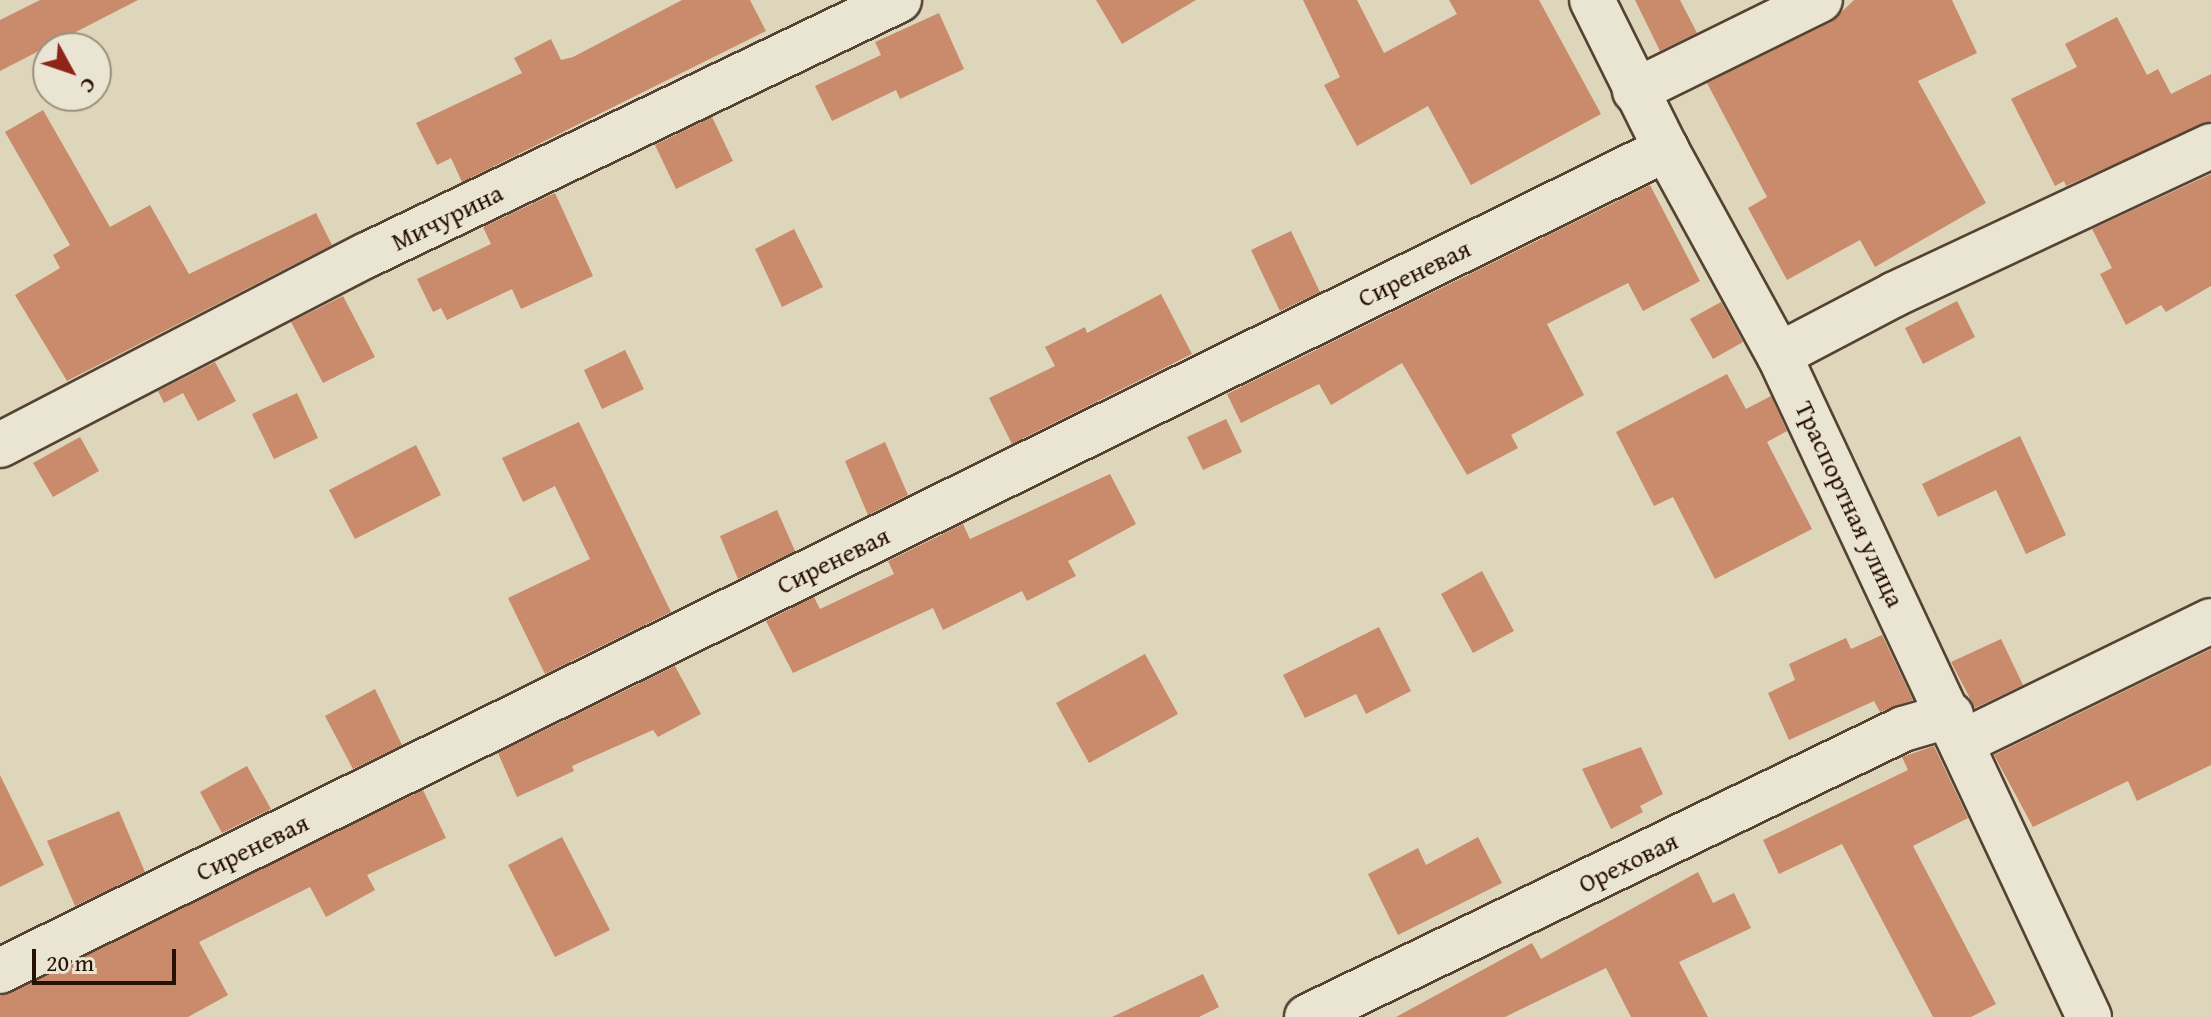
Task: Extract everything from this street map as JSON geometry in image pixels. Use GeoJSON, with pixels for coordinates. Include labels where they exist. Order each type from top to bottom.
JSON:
{"type":"FeatureCollection","features":[{"type":"Feature","properties":{"kind":"street","name":"Мичурина"},"geometry":{"type":"LineString","coordinates":[[0,445],[367,255],[899,0]]}},
{"type":"Feature","properties":{"kind":"street","name":"Траспортная улица"},"geometry":{"type":"LineString","coordinates":[[1592,0],[1635,91],[1779,355],[1957,729],[2089,1017]]}},
{"type":"Feature","properties":{"kind":"street"},"geometry":{"type":"LineString","coordinates":[[1635,91],[1820,0]]}},
{"type":"Feature","properties":{"kind":"street"},"geometry":{"type":"LineString","coordinates":[[1779,355],[1895,294],[2211,146]]}},
{"type":"Feature","properties":{"kind":"street","name":"Сиреневая"},"geometry":{"type":"LineString","coordinates":[[0,971],[1666,149]]}},
{"type":"Feature","properties":{"kind":"street","name":"Ореховая"},"geometry":{"type":"LineString","coordinates":[[1307,1017],[1903,729],[1957,729],[2211,621]]}},
{"type":"Feature","properties":{"kind":"building"},"geometry":{"type":"Polygon","coordinates":[[[40,0],[138,0],[76,32],[32,32],[32,55],[0,71],[0,20],[40,0]]]}},
{"type":"Feature","properties":{"kind":"building"},"geometry":{"type":"Polygon","coordinates":[[[682,0],[750,0],[766,31],[462,182],[451,158],[437,165],[416,123],[522,73],[514,58],[551,39],[561,60],[573,57],[682,0]]]}},
{"type":"Feature","properties":{"kind":"building"},"geometry":{"type":"Polygon","coordinates":[[[1096,0],[1196,0],[1122,44],[1096,0]]]}},
{"type":"Feature","properties":{"kind":"building"},"geometry":{"type":"Polygon","coordinates":[[[1303,0],[1357,0],[1384,53],[1457,14],[1449,0],[1539,0],[1601,114],[1471,185],[1428,106],[1357,146],[1324,85],[1340,77],[1303,0]]]}},
{"type":"Feature","properties":{"kind":"building"},"geometry":{"type":"Polygon","coordinates":[[[1635,0],[1680,0],[1697,33],[1660,51],[1635,0]]]}},
{"type":"Feature","properties":{"kind":"building"},"geometry":{"type":"Polygon","coordinates":[[[1854,0],[1952,0],[1977,53],[1918,81],[1986,203],[1875,267],[1860,240],[1787,280],[1748,208],[1767,197],[1707,83],[1831,22],[1854,0]]]}},
{"type":"Feature","properties":{"kind":"building"},"geometry":{"type":"Polygon","coordinates":[[[939,13],[964,69],[900,99],[896,90],[832,121],[815,86],[881,55],[875,42],[939,13]]]}},
{"type":"Feature","properties":{"kind":"building"},"geometry":{"type":"Polygon","coordinates":[[[2117,17],[2147,75],[2158,69],[2171,94],[2211,74],[2211,121],[2066,186],[2064,181],[2055,186],[2011,99],[2077,67],[2065,44],[2117,17]]]}},
{"type":"Feature","properties":{"kind":"building"},"geometry":{"type":"Polygon","coordinates":[[[44,112],[110,227],[150,205],[189,274],[316,213],[332,245],[67,381],[15,295],[60,268],[53,255],[70,245],[5,132],[44,112]]]}},
{"type":"Feature","properties":{"kind":"building"},"geometry":{"type":"Polygon","coordinates":[[[712,117],[733,161],[676,189],[655,145],[712,117]]]}},
{"type":"Feature","properties":{"kind":"building"},"geometry":{"type":"Polygon","coordinates":[[[2211,174],[2211,286],[2166,312],[2161,305],[2126,325],[2100,274],[2112,268],[2092,229],[2211,174]]]}},
{"type":"Feature","properties":{"kind":"building"},"geometry":{"type":"Polygon","coordinates":[[[1650,185],[1700,281],[1643,311],[1628,283],[1547,324],[1584,395],[1511,435],[1518,448],[1467,475],[1402,363],[1331,405],[1319,384],[1241,423],[1227,394],[1650,185]]]}},
{"type":"Feature","properties":{"kind":"building"},"geometry":{"type":"Polygon","coordinates":[[[555,193],[593,276],[521,309],[512,289],[447,320],[441,308],[433,312],[417,279],[491,244],[483,227],[555,193]]]}},
{"type":"Feature","properties":{"kind":"building"},"geometry":{"type":"Polygon","coordinates":[[[794,229],[823,287],[782,307],[755,249],[794,229]]]}},
{"type":"Feature","properties":{"kind":"building"},"geometry":{"type":"Polygon","coordinates":[[[1291,231],[1320,292],[1280,311],[1251,250],[1291,231]]]}},
{"type":"Feature","properties":{"kind":"building"},"geometry":{"type":"Polygon","coordinates":[[[1161,294],[1192,354],[1012,444],[989,398],[1055,366],[1045,347],[1085,327],[1087,333],[1161,294]]]}},
{"type":"Feature","properties":{"kind":"building"},"geometry":{"type":"Polygon","coordinates":[[[343,296],[375,357],[323,383],[291,322],[343,296]]]}},
{"type":"Feature","properties":{"kind":"building"},"geometry":{"type":"Polygon","coordinates":[[[1957,301],[1975,337],[1923,364],[1905,328],[1957,301]]]}},
{"type":"Feature","properties":{"kind":"building"},"geometry":{"type":"Polygon","coordinates":[[[1721,302],[1743,342],[1713,359],[1690,319],[1721,302]]]}},
{"type":"Feature","properties":{"kind":"building"},"geometry":{"type":"Polygon","coordinates":[[[625,350],[644,389],[602,409],[584,370],[625,350]]]}},
{"type":"Feature","properties":{"kind":"building"},"geometry":{"type":"Polygon","coordinates":[[[215,362],[236,401],[198,421],[183,393],[164,403],[158,391],[215,362]]]}},
{"type":"Feature","properties":{"kind":"building"},"geometry":{"type":"Polygon","coordinates":[[[1727,374],[1746,409],[1771,396],[1787,431],[1767,442],[1812,529],[1715,579],[1673,497],[1654,506],[1616,432],[1727,374]]]}},
{"type":"Feature","properties":{"kind":"building"},"geometry":{"type":"Polygon","coordinates":[[[297,393],[318,438],[274,459],[252,414],[297,393]]]}},
{"type":"Feature","properties":{"kind":"building"},"geometry":{"type":"Polygon","coordinates":[[[1226,419],[1242,452],[1203,470],[1187,437],[1226,419]]]}},
{"type":"Feature","properties":{"kind":"building"},"geometry":{"type":"Polygon","coordinates":[[[579,422],[671,612],[545,674],[508,598],[590,559],[555,486],[523,502],[502,458],[579,422]]]}},
{"type":"Feature","properties":{"kind":"building"},"geometry":{"type":"Polygon","coordinates":[[[2020,436],[2066,535],[2026,554],[1996,490],[1938,517],[1922,484],[2020,436]]]}},
{"type":"Feature","properties":{"kind":"building"},"geometry":{"type":"Polygon","coordinates":[[[80,437],[99,471],[53,497],[33,463],[80,437]]]}},
{"type":"Feature","properties":{"kind":"building"},"geometry":{"type":"Polygon","coordinates":[[[885,442],[908,495],[868,515],[845,461],[885,442]]]}},
{"type":"Feature","properties":{"kind":"building"},"geometry":{"type":"Polygon","coordinates":[[[416,445],[441,495],[355,539],[329,490],[416,445]]]}},
{"type":"Feature","properties":{"kind":"building"},"geometry":{"type":"Polygon","coordinates":[[[1110,474],[1136,524],[1068,561],[1076,576],[1027,601],[1022,591],[943,630],[933,608],[793,673],[766,621],[814,597],[820,609],[894,574],[888,561],[963,524],[970,539],[1110,474]]]}},
{"type":"Feature","properties":{"kind":"building"},"geometry":{"type":"Polygon","coordinates":[[[777,510],[795,551],[738,579],[720,536],[777,510]]]}},
{"type":"Feature","properties":{"kind":"building"},"geometry":{"type":"Polygon","coordinates":[[[1482,571],[1514,631],[1473,653],[1441,594],[1482,571]]]}},
{"type":"Feature","properties":{"kind":"building"},"geometry":{"type":"Polygon","coordinates":[[[1379,627],[1411,691],[1366,714],[1356,694],[1305,718],[1283,675],[1379,627]]]}},
{"type":"Feature","properties":{"kind":"building"},"geometry":{"type":"Polygon","coordinates":[[[1882,635],[1913,700],[1880,712],[1874,701],[1789,740],[1768,693],[1795,680],[1789,664],[1846,638],[1851,649],[1882,635]]]}},
{"type":"Feature","properties":{"kind":"building"},"geometry":{"type":"Polygon","coordinates":[[[2001,639],[2023,685],[1975,708],[1951,662],[2001,639]]]}},
{"type":"Feature","properties":{"kind":"building"},"geometry":{"type":"Polygon","coordinates":[[[2211,649],[2211,765],[2137,801],[2128,781],[2033,827],[1994,755],[2211,649]]]}},
{"type":"Feature","properties":{"kind":"building"},"geometry":{"type":"Polygon","coordinates":[[[1145,654],[1178,714],[1089,763],[1056,703],[1145,654]]]}},
{"type":"Feature","properties":{"kind":"building"},"geometry":{"type":"Polygon","coordinates":[[[675,666],[701,714],[658,737],[653,730],[572,766],[574,771],[517,797],[498,753],[675,666]]]}},
{"type":"Feature","properties":{"kind":"building"},"geometry":{"type":"Polygon","coordinates":[[[375,689],[402,745],[353,769],[325,716],[375,689]]]}},
{"type":"Feature","properties":{"kind":"building"},"geometry":{"type":"Polygon","coordinates":[[[1934,746],[1968,818],[1913,846],[1996,1004],[1971,1017],[1933,1017],[1842,844],[1779,874],[1763,840],[1908,770],[1902,757],[1934,746]]]}},
{"type":"Feature","properties":{"kind":"building"},"geometry":{"type":"Polygon","coordinates":[[[1641,747],[1663,794],[1640,806],[1643,812],[1611,829],[1582,769],[1641,747]]]}},
{"type":"Feature","properties":{"kind":"building"},"geometry":{"type":"Polygon","coordinates":[[[247,766],[271,809],[222,833],[200,792],[247,766]]]}},
{"type":"Feature","properties":{"kind":"building"},"geometry":{"type":"Polygon","coordinates":[[[0,775],[44,865],[0,887],[0,775]]]}},
{"type":"Feature","properties":{"kind":"building"},"geometry":{"type":"Polygon","coordinates":[[[423,790],[446,838],[367,875],[375,890],[326,917],[310,887],[199,942],[228,995],[188,1017],[0,1017],[0,996],[423,790]]]}},
{"type":"Feature","properties":{"kind":"building"},"geometry":{"type":"Polygon","coordinates":[[[119,811],[145,872],[75,906],[47,841],[119,811]]]}},
{"type":"Feature","properties":{"kind":"building"},"geometry":{"type":"Polygon","coordinates":[[[562,837],[610,930],[555,957],[508,865],[562,837]]]}},
{"type":"Feature","properties":{"kind":"building"},"geometry":{"type":"Polygon","coordinates":[[[1478,837],[1502,883],[1398,935],[1368,874],[1418,848],[1426,865],[1478,837]]]}},
{"type":"Feature","properties":{"kind":"building"},"geometry":{"type":"Polygon","coordinates":[[[1698,872],[1713,903],[1734,893],[1751,928],[1679,962],[1708,1017],[1631,1017],[1606,968],[1505,1017],[1396,1017],[1532,943],[1541,959],[1698,872]]]}},
{"type":"Feature","properties":{"kind":"building"},"geometry":{"type":"Polygon","coordinates":[[[1203,974],[1219,1007],[1199,1017],[1112,1017],[1203,974]]]}}]}
